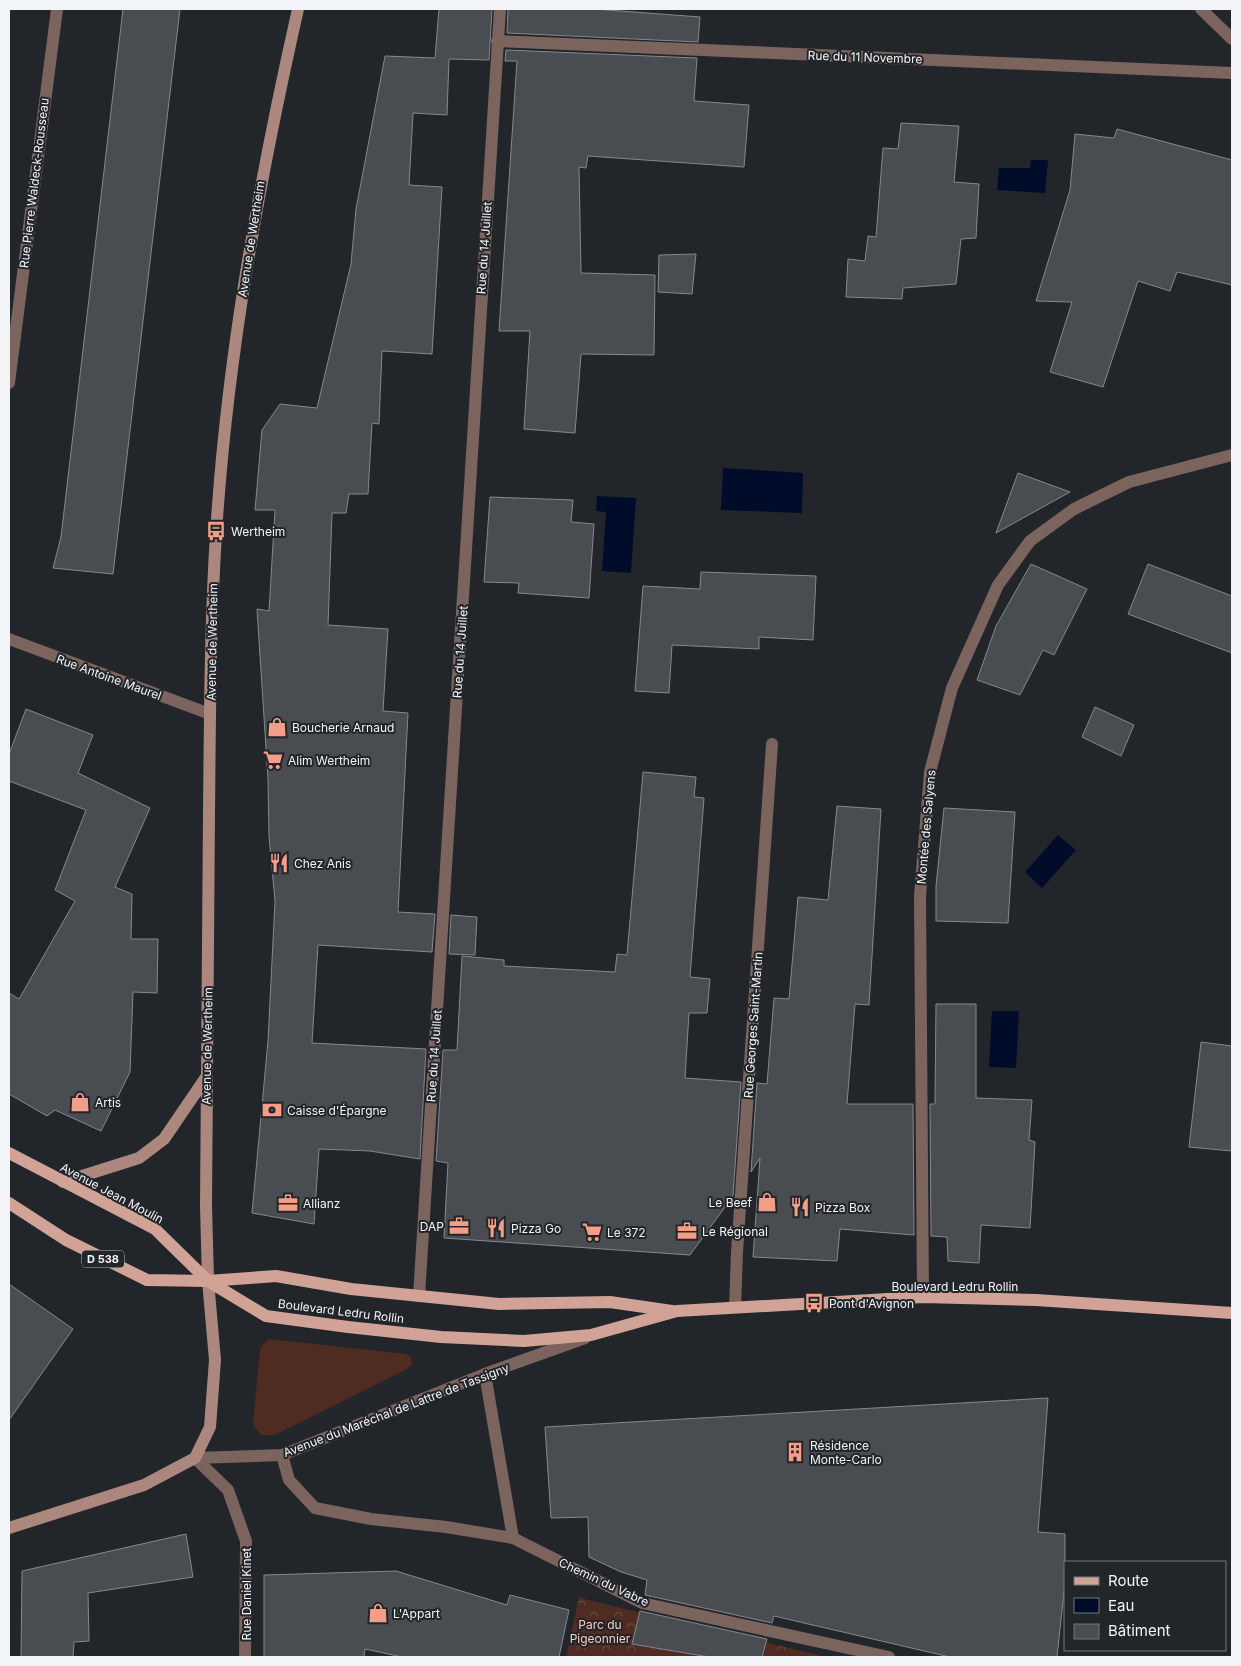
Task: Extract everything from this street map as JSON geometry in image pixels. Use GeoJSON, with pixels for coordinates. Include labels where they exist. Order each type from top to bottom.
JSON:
{"type":"FeatureCollection","features":[{"type":"Feature","properties":{"kind":"main road","name":"Avenue Jean Moulin"},"geometry":{"type":"LineString","coordinates":[[9,1153],[155,1229],[208,1281]]}},
{"type":"Feature","properties":{"kind":"main road","name":"D 538"},"geometry":{"type":"LineString","coordinates":[[9,1203],[66,1240],[147,1280],[208,1281]]}},
{"type":"Feature","properties":{"kind":"main road","name":"Boulevard Ledru Rollin"},"geometry":{"type":"LineString","coordinates":[[208,1281],[276,1276],[351,1289],[500,1304],[610,1302],[677,1311],[923,1297],[1036,1300],[1232,1313]]}},
{"type":"Feature","properties":{"kind":"main road","name":"Boulevard Ledru Rollin"},"geometry":{"type":"LineString","coordinates":[[208,1281],[266,1316],[441,1337],[524,1341],[591,1336],[677,1311]]}},
{"type":"Feature","properties":{"kind":"street","name":"Rue Pierre Waldeck-Rousseau"},"geometry":{"type":"LineString","coordinates":[[9,383],[10,358],[57,9]]}},
{"type":"Feature","properties":{"kind":"street","name":"Avenue de Wertheim"},"geometry":{"type":"LineString","coordinates":[[208,1281],[206,1206],[210,714],[216,531],[234,347],[266,152],[298,9]]}},
{"type":"Feature","properties":{"kind":"street","name":"Rue du 14 Juillet"},"geometry":{"type":"LineString","coordinates":[[419,1296],[500,9]]}},
{"type":"Feature","properties":{"kind":"street"},"geometry":{"type":"LineString","coordinates":[[1201,9],[1232,39]]}},
{"type":"Feature","properties":{"kind":"street","name":"Rue du 11 Novembre"},"geometry":{"type":"LineString","coordinates":[[497,42],[1232,73]]}},
{"type":"Feature","properties":{"kind":"street","name":"Montée des Salyens"},"geometry":{"type":"LineString","coordinates":[[923,1297],[920,896],[930,772],[952,688],[998,585],[1030,541],[1074,510],[1129,482],[1232,456]]}},
{"type":"Feature","properties":{"kind":"street","name":"Rue Antoine Maurel"},"geometry":{"type":"LineString","coordinates":[[9,639],[210,714]]}},
{"type":"Feature","properties":{"kind":"street","name":"Rue Georges Saint-Martin"},"geometry":{"type":"LineString","coordinates":[[735,1307],[737,1252],[772,744]]}},
{"type":"Feature","properties":{"kind":"street"},"geometry":{"type":"LineString","coordinates":[[63,1182],[139,1158],[164,1138],[207,1076]]}},
{"type":"Feature","properties":{"kind":"street"},"geometry":{"type":"LineString","coordinates":[[195,1458],[210,1427],[215,1360],[208,1281]]}},
{"type":"Feature","properties":{"kind":"street","name":"Avenue du Maréchal de Lattre de Tassigny"},"geometry":{"type":"LineString","coordinates":[[9,1528],[144,1485],[195,1458],[282,1455],[485,1374],[591,1336]]}},
{"type":"Feature","properties":{"kind":"street"},"geometry":{"type":"LineString","coordinates":[[485,1374],[513,1538]]}},
{"type":"Feature","properties":{"kind":"street","name":"Chemin du Vabre"},"geometry":{"type":"LineString","coordinates":[[282,1455],[289,1480],[315,1508],[371,1519],[446,1527],[513,1538],[642,1603],[889,1657]]}},
{"type":"Feature","properties":{"kind":"street","name":"Rue Daniel Kinet"},"geometry":{"type":"LineString","coordinates":[[195,1458],[228,1490],[246,1541],[245,1657]]}},
{"type":"Feature","properties":{"kind":"green space"},"geometry":{"type":"Polygon","coordinates":[[[269,1339],[406,1354],[411,1357],[412,1364],[407,1369],[283,1431],[274,1435],[261,1435],[254,1427],[253,1420],[261,1346],[269,1339]]]}},
{"type":"Feature","properties":{"kind":"green space","name":"Parc du Pigeonnier"},"geometry":{"type":"Polygon","coordinates":[[[579,1597],[588,1600],[827,1657],[566,1657],[579,1597]]]}},
{"type":"Feature","properties":{"kind":"water"},"geometry":{"type":"Polygon","coordinates":[[[1031,160],[1048,160],[1045,193],[997,190],[999,168],[1030,168],[1031,160]]]}},
{"type":"Feature","properties":{"kind":"water"},"geometry":{"type":"Polygon","coordinates":[[[723,468],[803,473],[802,513],[721,510],[723,468]]]}},
{"type":"Feature","properties":{"kind":"water"},"geometry":{"type":"Polygon","coordinates":[[[597,496],[636,498],[631,573],[602,571],[606,512],[596,511],[597,496]]]}},
{"type":"Feature","properties":{"kind":"water"},"geometry":{"type":"Polygon","coordinates":[[[1058,835],[1076,850],[1042,888],[1025,872],[1058,835]]]}},
{"type":"Feature","properties":{"kind":"water"},"geometry":{"type":"Polygon","coordinates":[[[992,1011],[1019,1011],[1016,1068],[989,1067],[992,1011]]]}},
{"type":"Feature","properties":{"kind":"building"},"geometry":{"type":"Polygon","coordinates":[[[123,9],[180,9],[113,574],[53,568],[61,537],[123,9]]]}},
{"type":"Feature","properties":{"kind":"building"},"geometry":{"type":"Polygon","coordinates":[[[439,9],[492,9],[489,60],[449,59],[447,115],[413,113],[409,185],[442,187],[432,354],[382,351],[379,424],[372,423],[368,494],[349,494],[346,513],[332,513],[328,625],[388,629],[383,711],[408,713],[398,912],[435,914],[432,952],[318,945],[312,1043],[426,1049],[420,1159],[370,1151],[319,1149],[314,1224],[252,1213],[268,1041],[275,901],[269,836],[268,779],[257,609],[269,611],[275,510],[255,510],[262,430],[280,404],[317,408],[351,264],[356,209],[385,56],[435,58],[439,9]]]}},
{"type":"Feature","properties":{"kind":"building"},"geometry":{"type":"Polygon","coordinates":[[[508,9],[594,9],[700,17],[698,42],[507,33],[508,9]]]}},
{"type":"Feature","properties":{"kind":"building"},"geometry":{"type":"Polygon","coordinates":[[[506,50],[697,58],[694,101],[749,105],[744,167],[588,156],[586,168],[579,167],[581,273],[655,275],[654,355],[581,354],[575,433],[524,429],[530,331],[499,331],[517,61],[505,61],[506,50]]]}},
{"type":"Feature","properties":{"kind":"building"},"geometry":{"type":"Polygon","coordinates":[[[901,123],[959,126],[954,182],[979,184],[976,238],[961,239],[956,284],[903,288],[902,299],[846,297],[848,259],[865,261],[868,236],[876,237],[883,148],[898,149],[901,123]]]}},
{"type":"Feature","properties":{"kind":"building"},"geometry":{"type":"Polygon","coordinates":[[[1117,129],[1232,160],[1232,285],[1177,272],[1170,291],[1138,281],[1103,387],[1050,372],[1072,302],[1036,301],[1070,190],[1075,134],[1114,138],[1117,129]]]}},
{"type":"Feature","properties":{"kind":"building"},"geometry":{"type":"Polygon","coordinates":[[[696,254],[692,294],[658,292],[659,255],[696,254]]]}},
{"type":"Feature","properties":{"kind":"building"},"geometry":{"type":"Polygon","coordinates":[[[1018,473],[1070,492],[996,533],[1018,473]]]}},
{"type":"Feature","properties":{"kind":"building"},"geometry":{"type":"Polygon","coordinates":[[[490,497],[573,500],[571,522],[594,524],[589,598],[518,593],[519,583],[484,582],[490,497]]]}},
{"type":"Feature","properties":{"kind":"building"},"geometry":{"type":"Polygon","coordinates":[[[1031,564],[1087,589],[1054,655],[1043,650],[1020,695],[977,680],[996,626],[1031,564]]]}},
{"type":"Feature","properties":{"kind":"building"},"geometry":{"type":"Polygon","coordinates":[[[1148,564],[1232,596],[1232,653],[1128,614],[1148,564]]]}},
{"type":"Feature","properties":{"kind":"building"},"geometry":{"type":"Polygon","coordinates":[[[701,572],[816,576],[813,640],[759,637],[759,649],[672,645],[669,693],[635,691],[643,586],[700,589],[701,572]]]}},
{"type":"Feature","properties":{"kind":"building"},"geometry":{"type":"Polygon","coordinates":[[[1095,707],[1134,725],[1121,756],[1082,737],[1095,707]]]}},
{"type":"Feature","properties":{"kind":"building"},"geometry":{"type":"Polygon","coordinates":[[[26,709],[93,735],[78,773],[150,808],[115,887],[132,894],[131,939],[158,939],[157,993],[133,992],[130,1072],[101,1131],[55,1110],[47,1116],[9,1094],[9,993],[19,999],[75,901],[55,890],[86,810],[9,781],[9,754],[26,709]]]}},
{"type":"Feature","properties":{"kind":"building"},"geometry":{"type":"Polygon","coordinates":[[[643,772],[696,777],[694,797],[704,798],[690,977],[710,979],[707,1013],[689,1013],[685,1078],[741,1082],[733,1196],[690,1255],[444,1238],[448,1163],[436,1161],[443,1050],[457,1050],[462,956],[504,960],[504,966],[615,972],[617,954],[627,955],[643,772]]]}},
{"type":"Feature","properties":{"kind":"building"},"geometry":{"type":"Polygon","coordinates":[[[837,806],[881,809],[869,1005],[855,1004],[847,1104],[913,1104],[914,1235],[840,1229],[837,1261],[753,1257],[760,1158],[751,1172],[757,1083],[767,1084],[774,998],[789,999],[798,897],[828,900],[837,806]]]}},
{"type":"Feature","properties":{"kind":"building"},"geometry":{"type":"Polygon","coordinates":[[[944,808],[1015,812],[1008,923],[936,921],[936,886],[944,808]]]}},
{"type":"Feature","properties":{"kind":"building"},"geometry":{"type":"Polygon","coordinates":[[[451,915],[477,917],[475,955],[449,954],[451,915]]]}},
{"type":"Feature","properties":{"kind":"building"},"geometry":{"type":"Polygon","coordinates":[[[936,1004],[976,1004],[976,1098],[1032,1100],[1029,1140],[1035,1142],[1030,1228],[981,1225],[979,1263],[948,1261],[947,1237],[931,1236],[930,1104],[935,1104],[936,1004]]]}},
{"type":"Feature","properties":{"kind":"building"},"geometry":{"type":"Polygon","coordinates":[[[1201,1042],[1232,1046],[1232,1151],[1189,1147],[1201,1042]]]}},
{"type":"Feature","properties":{"kind":"building"},"geometry":{"type":"Polygon","coordinates":[[[9,1284],[73,1329],[9,1420],[9,1284]]]}},
{"type":"Feature","properties":{"kind":"building"},"geometry":{"type":"Polygon","coordinates":[[[1048,1398],[1038,1532],[1065,1534],[1064,1591],[1057,1657],[950,1657],[774,1616],[772,1623],[645,1595],[647,1580],[621,1572],[589,1557],[588,1517],[551,1518],[545,1427],[1048,1398]]]}},
{"type":"Feature","properties":{"kind":"building"},"geometry":{"type":"Polygon","coordinates":[[[186,1534],[193,1577],[88,1593],[89,1641],[74,1642],[73,1657],[21,1657],[22,1571],[186,1534]]]}},
{"type":"Feature","properties":{"kind":"building"},"geometry":{"type":"Polygon","coordinates":[[[396,1571],[507,1605],[510,1595],[569,1610],[559,1657],[402,1657],[365,1649],[364,1657],[264,1657],[264,1575],[396,1571]]]}},
{"type":"Feature","properties":{"kind":"building"},"geometry":{"type":"Polygon","coordinates":[[[640,1611],[767,1639],[762,1657],[709,1657],[632,1644],[640,1611]]]}},
{"type":"Feature","properties":{"kind":"place","name":"Wertheim"},"geometry":{"type":"Point","coordinates":[216,531]}},
{"type":"Feature","properties":{"kind":"place","name":"Boucherie Arnaud"},"geometry":{"type":"Point","coordinates":[277,727]}},
{"type":"Feature","properties":{"kind":"place","name":"Alim Wertheim"},"geometry":{"type":"Point","coordinates":[273,760]}},
{"type":"Feature","properties":{"kind":"place","name":"Chez Anis"},"geometry":{"type":"Point","coordinates":[279,863]}},
{"type":"Feature","properties":{"kind":"place","name":"Artis"},"geometry":{"type":"Point","coordinates":[80,1102]}},
{"type":"Feature","properties":{"kind":"place","name":"Caisse d'Épargne"},"geometry":{"type":"Point","coordinates":[272,1110]}},
{"type":"Feature","properties":{"kind":"place","name":"Le Beef"},"geometry":{"type":"Point","coordinates":[767,1202]}},
{"type":"Feature","properties":{"kind":"place","name":"Allianz"},"geometry":{"type":"Point","coordinates":[288,1203]}},
{"type":"Feature","properties":{"kind":"place","name":"Pizza Box"},"geometry":{"type":"Point","coordinates":[800,1207]}},
{"type":"Feature","properties":{"kind":"place","name":"DAP"},"geometry":{"type":"Point","coordinates":[459,1226]}},
{"type":"Feature","properties":{"kind":"place","name":"Pizza Go"},"geometry":{"type":"Point","coordinates":[496,1228]}},
{"type":"Feature","properties":{"kind":"place","name":"Le Régional"},"geometry":{"type":"Point","coordinates":[687,1231]}},
{"type":"Feature","properties":{"kind":"place","name":"Le 372"},"geometry":{"type":"Point","coordinates":[592,1232]}},
{"type":"Feature","properties":{"kind":"place","name":"Pont d'Avignon"},"geometry":{"type":"Point","coordinates":[814,1303]}},
{"type":"Feature","properties":{"kind":"place","name":"Résidence Monte-Carlo"},"geometry":{"type":"Point","coordinates":[795,1452]}},
{"type":"Feature","properties":{"kind":"place","name":"L'Appart"},"geometry":{"type":"Point","coordinates":[378,1613]}}]}
